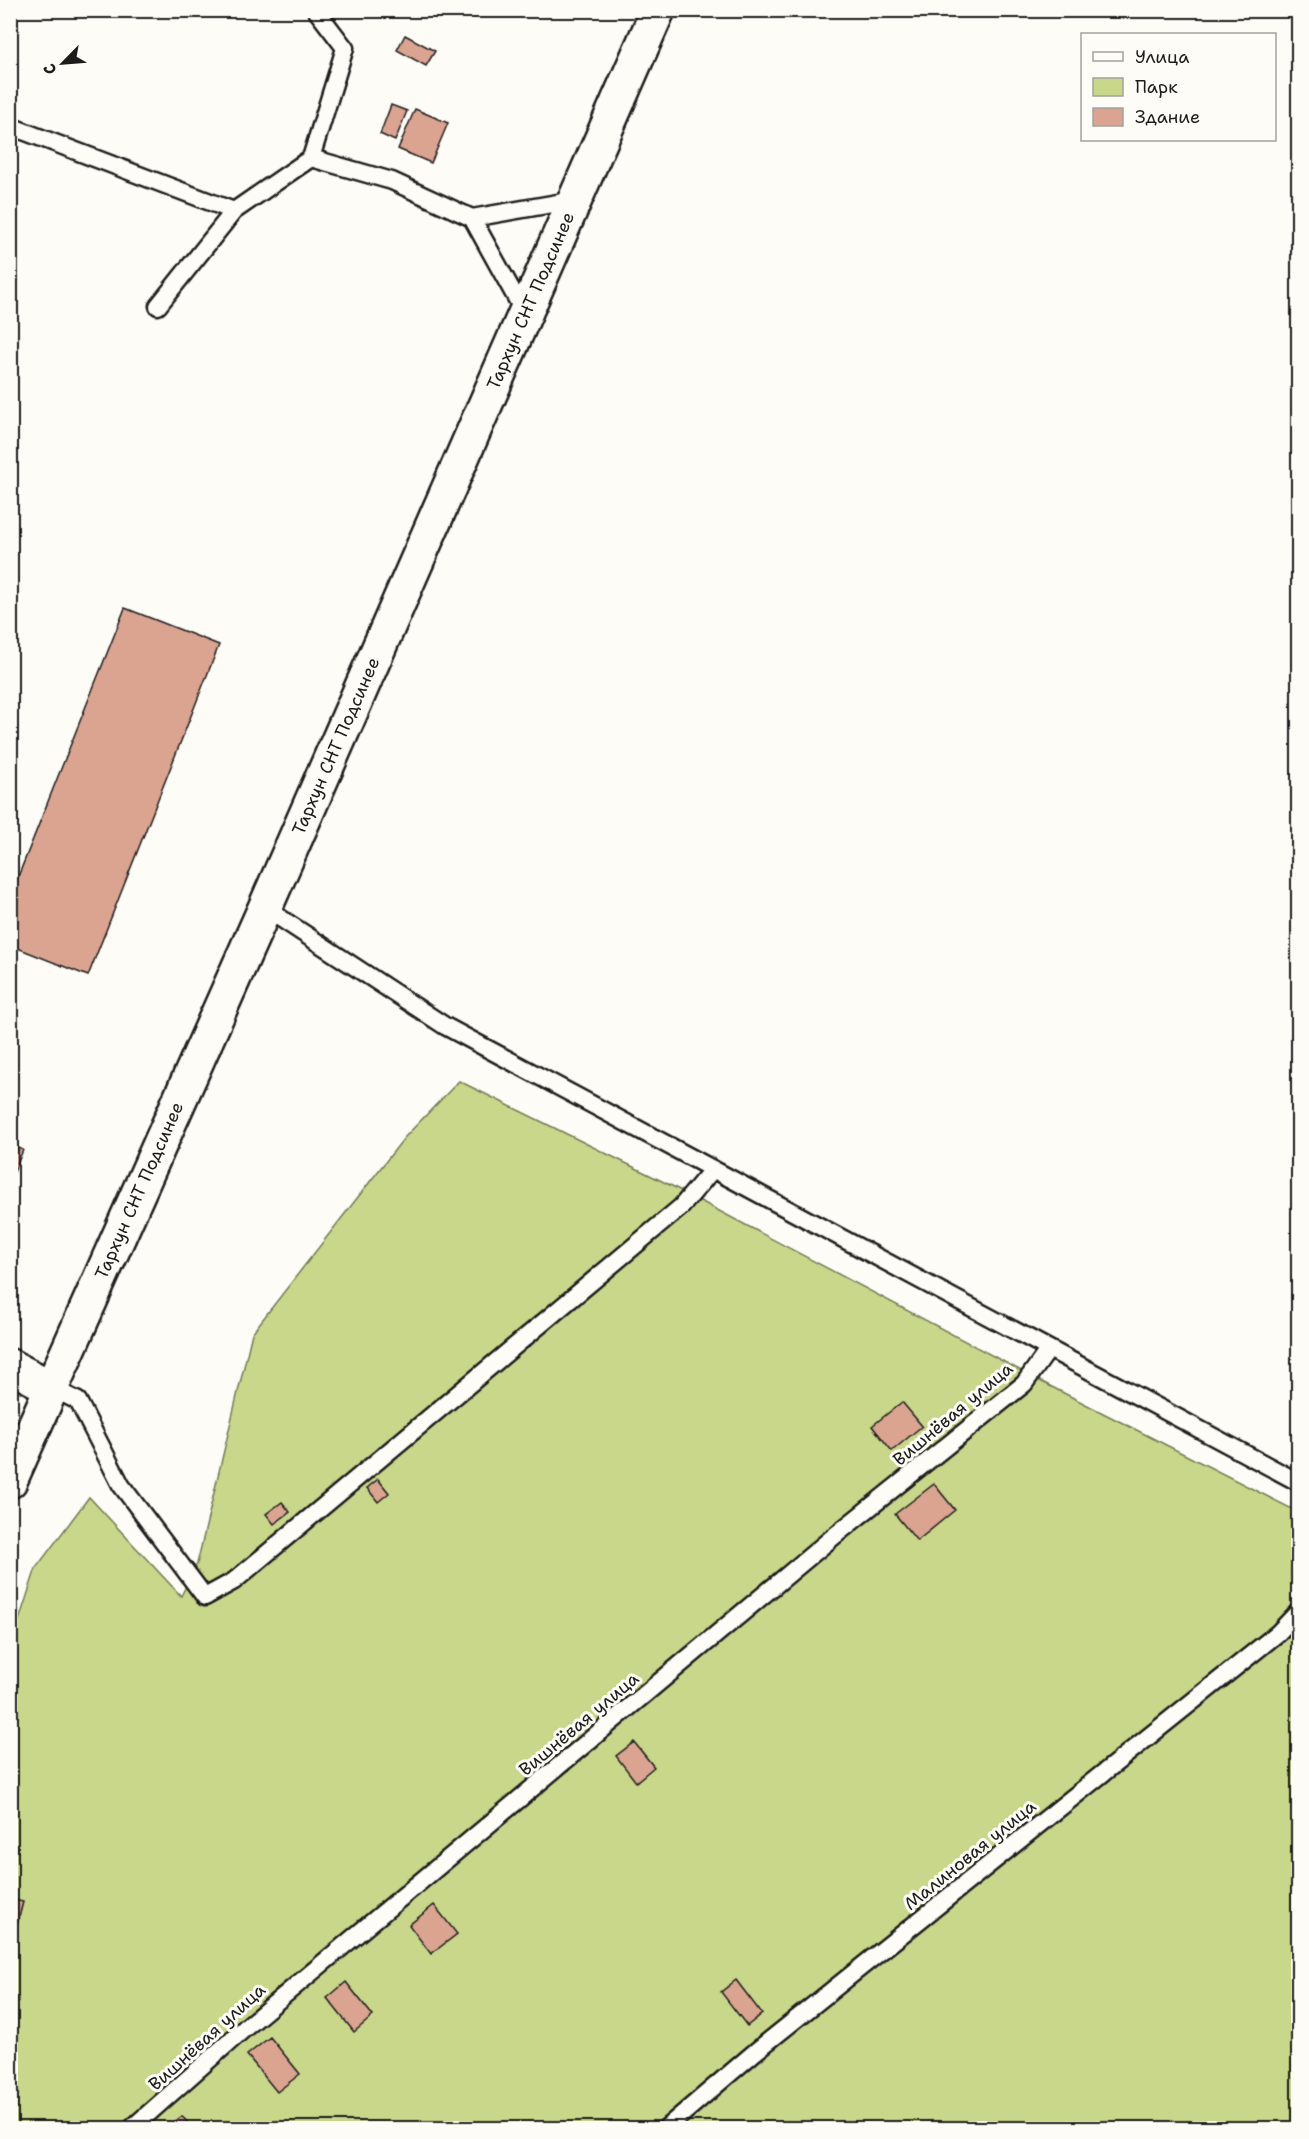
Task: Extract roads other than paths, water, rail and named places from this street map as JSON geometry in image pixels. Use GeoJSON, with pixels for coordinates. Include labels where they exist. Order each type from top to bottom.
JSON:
{"type":"FeatureCollection","features":[{"type":"Feature","properties":{"kind":"street","name":"Тархун СНТ Подсинее"},"geometry":{"type":"LineString","coordinates":[[10,1481],[658,10]]}},
{"type":"Feature","properties":{"kind":"street"},"geometry":{"type":"LineString","coordinates":[[10,1366],[51,1388]]}},
{"type":"Feature","properties":{"kind":"lane"},"geometry":{"type":"LineString","coordinates":[[158,306],[234,211],[311,158],[345,48],[316,10]]}},
{"type":"Feature","properties":{"kind":"lane"},"geometry":{"type":"LineString","coordinates":[[10,126],[234,211]]}},
{"type":"Feature","properties":{"kind":"lane"},"geometry":{"type":"LineString","coordinates":[[311,158],[392,181],[472,218],[575,200]]}},
{"type":"Feature","properties":{"kind":"lane"},"geometry":{"type":"LineString","coordinates":[[472,218],[525,315]]}},
{"type":"Feature","properties":{"kind":"lane"},"geometry":{"type":"LineString","coordinates":[[264,908],[445,1026],[1299,1482]]}},
{"type":"Feature","properties":{"kind":"lane"},"geometry":{"type":"LineString","coordinates":[[51,1388],[78,1401],[121,1485],[205,1597],[234,1581],[681,1207],[713,1169]]}},
{"type":"Feature","properties":{"kind":"lane","name":"Вишнёвая улица"},"geometry":{"type":"LineString","coordinates":[[132,2128],[244,2028],[778,1583],[1024,1384],[1049,1349]]}},
{"type":"Feature","properties":{"kind":"lane","name":"Малиновая улица"},"geometry":{"type":"LineString","coordinates":[[666,2128],[755,2052],[1278,1633],[1299,1612]]}}]}
